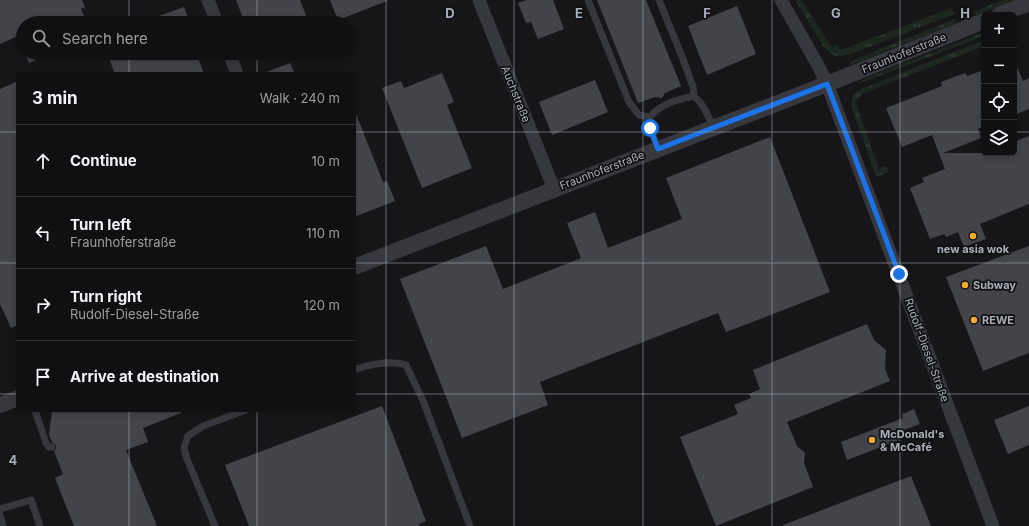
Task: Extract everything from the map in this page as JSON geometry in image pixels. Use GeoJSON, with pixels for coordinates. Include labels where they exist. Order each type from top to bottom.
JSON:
{"type":"FeatureCollection","features":[{"type":"Feature","properties":{"kind":"street"},"geometry":{"type":"LineString","coordinates":[[208,0],[214,16]]}},
{"type":"Feature","properties":{"kind":"street","name":"Auchstraße"},"geometry":{"type":"LineString","coordinates":[[479,0],[554,189]]}},
{"type":"Feature","properties":{"kind":"street","name":"Rudolf-Diesel-Straße"},"geometry":{"type":"LineString","coordinates":[[781,0],[827,84],[993,526]]}},
{"type":"Feature","properties":{"kind":"street"},"geometry":{"type":"LineString","coordinates":[[1006,12],[1029,3]]}},
{"type":"Feature","properties":{"kind":"street","name":"Fraunhoferstraße"},"geometry":{"type":"LineString","coordinates":[[356,266],[827,84],[981,22]]}},
{"type":"Feature","properties":{"kind":"street"},"geometry":{"type":"LineString","coordinates":[[232,60],[237,72]]}},
{"type":"Feature","properties":{"kind":"street"},"geometry":{"type":"LineString","coordinates":[[0,405],[16,399]]}},
{"type":"Feature","properties":{"kind":"lane"},"geometry":{"type":"LineString","coordinates":[[588,0],[629,102],[639,114],[650,117]]}},
{"type":"Feature","properties":{"kind":"lane"},"geometry":{"type":"LineString","coordinates":[[659,0],[683,59],[693,87],[694,96],[701,103],[708,114],[713,128]]}},
{"type":"Feature","properties":{"kind":"lane"},"geometry":{"type":"LineString","coordinates":[[658,149],[650,128],[650,117],[658,108],[677,99],[694,96]]}},
{"type":"Feature","properties":{"kind":"lane"},"geometry":{"type":"LineString","coordinates":[[356,369],[365,366],[395,362],[406,365],[424,403],[470,526]]}},
{"type":"Feature","properties":{"kind":"lane"},"geometry":{"type":"LineString","coordinates":[[36,412],[46,443],[49,447],[52,447]]}},
{"type":"Feature","properties":{"kind":"lane"},"geometry":{"type":"LineString","coordinates":[[216,526],[187,459],[184,448],[188,436],[203,426],[241,412]]}},
{"type":"Feature","properties":{"kind":"lane"},"geometry":{"type":"LineString","coordinates":[[0,509],[31,500],[40,526]]}},
{"type":"Feature","properties":{"kind":"lane"},"geometry":{"type":"LineString","coordinates":[[0,515],[3,526]]}},
{"type":"Feature","properties":{"kind":"green space"},"geometry":{"type":"Polygon","coordinates":[[[795,0],[801,0],[831,46],[833,47],[838,44],[841,50],[952,8],[954,14],[854,53],[838,56],[831,54],[824,47],[795,0]]]}},
{"type":"Feature","properties":{"kind":"green space"},"geometry":{"type":"Polygon","coordinates":[[[1003,0],[1015,0],[976,15],[973,12],[1003,0]]]}},
{"type":"Feature","properties":{"kind":"green space"},"geometry":{"type":"Polygon","coordinates":[[[955,19],[956,23],[850,65],[849,63],[851,61],[955,19]]]}},
{"type":"Feature","properties":{"kind":"green space"},"geometry":{"type":"Polygon","coordinates":[[[981,33],[981,37],[858,84],[866,78],[981,33]]]}},
{"type":"Feature","properties":{"kind":"green space"},"geometry":{"type":"Polygon","coordinates":[[[981,41],[981,47],[864,93],[859,97],[857,100],[857,106],[879,169],[886,166],[889,172],[876,177],[852,108],[852,98],[858,91],[981,41]]]}},
{"type":"Feature","properties":{"kind":"building"},"geometry":{"type":"Polygon","coordinates":[[[0,0],[82,0],[85,7],[81,9],[84,16],[16,16],[16,37],[0,44],[0,0]]]}},
{"type":"Feature","properties":{"kind":"building"},"geometry":{"type":"Polygon","coordinates":[[[236,0],[300,0],[306,16],[242,16],[236,0]]]}},
{"type":"Feature","properties":{"kind":"building"},"geometry":{"type":"Polygon","coordinates":[[[330,0],[387,0],[348,16],[336,16],[330,0]]]}},
{"type":"Feature","properties":{"kind":"building"},"geometry":{"type":"Polygon","coordinates":[[[527,0],[553,0],[564,29],[538,39],[531,22],[526,23],[518,3],[527,0]]]}},
{"type":"Feature","properties":{"kind":"building"},"geometry":{"type":"Polygon","coordinates":[[[597,0],[646,0],[681,86],[665,93],[662,98],[655,97],[638,103],[597,0]]]}},
{"type":"Feature","properties":{"kind":"building"},"geometry":{"type":"Polygon","coordinates":[[[737,6],[756,54],[707,75],[688,26],[737,6]]]}},
{"type":"Feature","properties":{"kind":"building"},"geometry":{"type":"Polygon","coordinates":[[[184,7],[187,16],[159,16],[184,7]]]}},
{"type":"Feature","properties":{"kind":"building"},"geometry":{"type":"Polygon","coordinates":[[[28,60],[36,60],[29,63],[28,60]]]}},
{"type":"Feature","properties":{"kind":"building"},"geometry":{"type":"Polygon","coordinates":[[[110,60],[199,60],[203,72],[114,72],[110,60]]]}},
{"type":"Feature","properties":{"kind":"building"},"geometry":{"type":"Polygon","coordinates":[[[290,63],[294,72],[267,72],[290,63]]]}},
{"type":"Feature","properties":{"kind":"building"},"geometry":{"type":"Polygon","coordinates":[[[1017,67],[1023,81],[1029,78],[1029,109],[1017,114],[1017,67]]]}},
{"type":"Feature","properties":{"kind":"building"},"geometry":{"type":"Polygon","coordinates":[[[981,71],[981,128],[978,129],[981,138],[943,153],[981,153],[981,156],[1017,156],[1017,141],[1029,136],[1029,204],[980,224],[986,239],[964,247],[958,232],[946,237],[944,234],[930,239],[910,188],[924,182],[922,178],[945,169],[932,135],[902,147],[886,108],[942,86],[941,82],[965,73],[967,76],[981,71]]]}},
{"type":"Feature","properties":{"kind":"building"},"geometry":{"type":"Polygon","coordinates":[[[442,73],[454,102],[447,105],[472,168],[422,188],[382,88],[401,81],[404,88],[442,73]]]}},
{"type":"Feature","properties":{"kind":"building"},"geometry":{"type":"Polygon","coordinates":[[[595,80],[608,112],[552,135],[539,102],[595,80]]]}},
{"type":"Feature","properties":{"kind":"building"},"geometry":{"type":"Polygon","coordinates":[[[16,82],[16,326],[11,328],[0,304],[0,89],[16,82]]]}},
{"type":"Feature","properties":{"kind":"building"},"geometry":{"type":"Polygon","coordinates":[[[356,114],[383,182],[387,181],[395,201],[356,216],[356,114]]]}},
{"type":"Feature","properties":{"kind":"building"},"geometry":{"type":"Polygon","coordinates":[[[770,137],[830,292],[726,332],[718,313],[540,382],[548,405],[462,438],[400,279],[486,246],[503,289],[581,258],[567,223],[595,212],[608,248],[682,219],[666,178],[770,137]]]}},
{"type":"Feature","properties":{"kind":"building"},"geometry":{"type":"Polygon","coordinates":[[[1029,246],[1029,353],[983,371],[946,277],[1029,246]]]}},
{"type":"Feature","properties":{"kind":"building"},"geometry":{"type":"Polygon","coordinates":[[[867,324],[874,340],[886,350],[885,369],[890,381],[787,422],[797,446],[805,453],[804,463],[813,487],[716,526],[680,437],[738,414],[734,405],[751,398],[749,394],[760,389],[753,370],[867,324]]]}},
{"type":"Feature","properties":{"kind":"building"},"geometry":{"type":"Polygon","coordinates":[[[382,406],[426,521],[419,524],[420,526],[249,526],[225,465],[382,406]]]}},
{"type":"Feature","properties":{"kind":"building"},"geometry":{"type":"Polygon","coordinates":[[[1029,406],[1029,445],[1008,454],[994,420],[1029,406]]]}},
{"type":"Feature","properties":{"kind":"building","name":"McDonald's & McCafé"},"geometry":{"type":"Polygon","coordinates":[[[914,409],[920,424],[901,431],[904,438],[847,460],[841,442],[903,418],[902,414],[914,409]]]}},
{"type":"Feature","properties":{"kind":"building"},"geometry":{"type":"Polygon","coordinates":[[[52,412],[183,412],[143,428],[148,442],[126,450],[157,526],[74,526],[55,478],[63,474],[54,451],[56,449],[56,445],[52,442],[49,435],[52,412]]]}},
{"type":"Feature","properties":{"kind":"building"},"geometry":{"type":"Polygon","coordinates":[[[911,476],[931,526],[783,526],[783,525],[911,476]]]}},
{"type":"Feature","properties":{"kind":"place","name":"new asia wok"},"geometry":{"type":"Point","coordinates":[973,236]}},
{"type":"Feature","properties":{"kind":"place","name":"Subway"},"geometry":{"type":"Point","coordinates":[965,285]}},
{"type":"Feature","properties":{"kind":"place","name":"REWE"},"geometry":{"type":"Point","coordinates":[974,320]}},
{"type":"Feature","properties":{"kind":"place","name":"McDonald's & McCafé"},"geometry":{"type":"Point","coordinates":[872,440]}},
{"type":"Feature","properties":{"kind":"route"},"geometry":{"type":"LineString","coordinates":[[650,128],[654,135],[658,149],[827,84],[899,274]]}}]}
